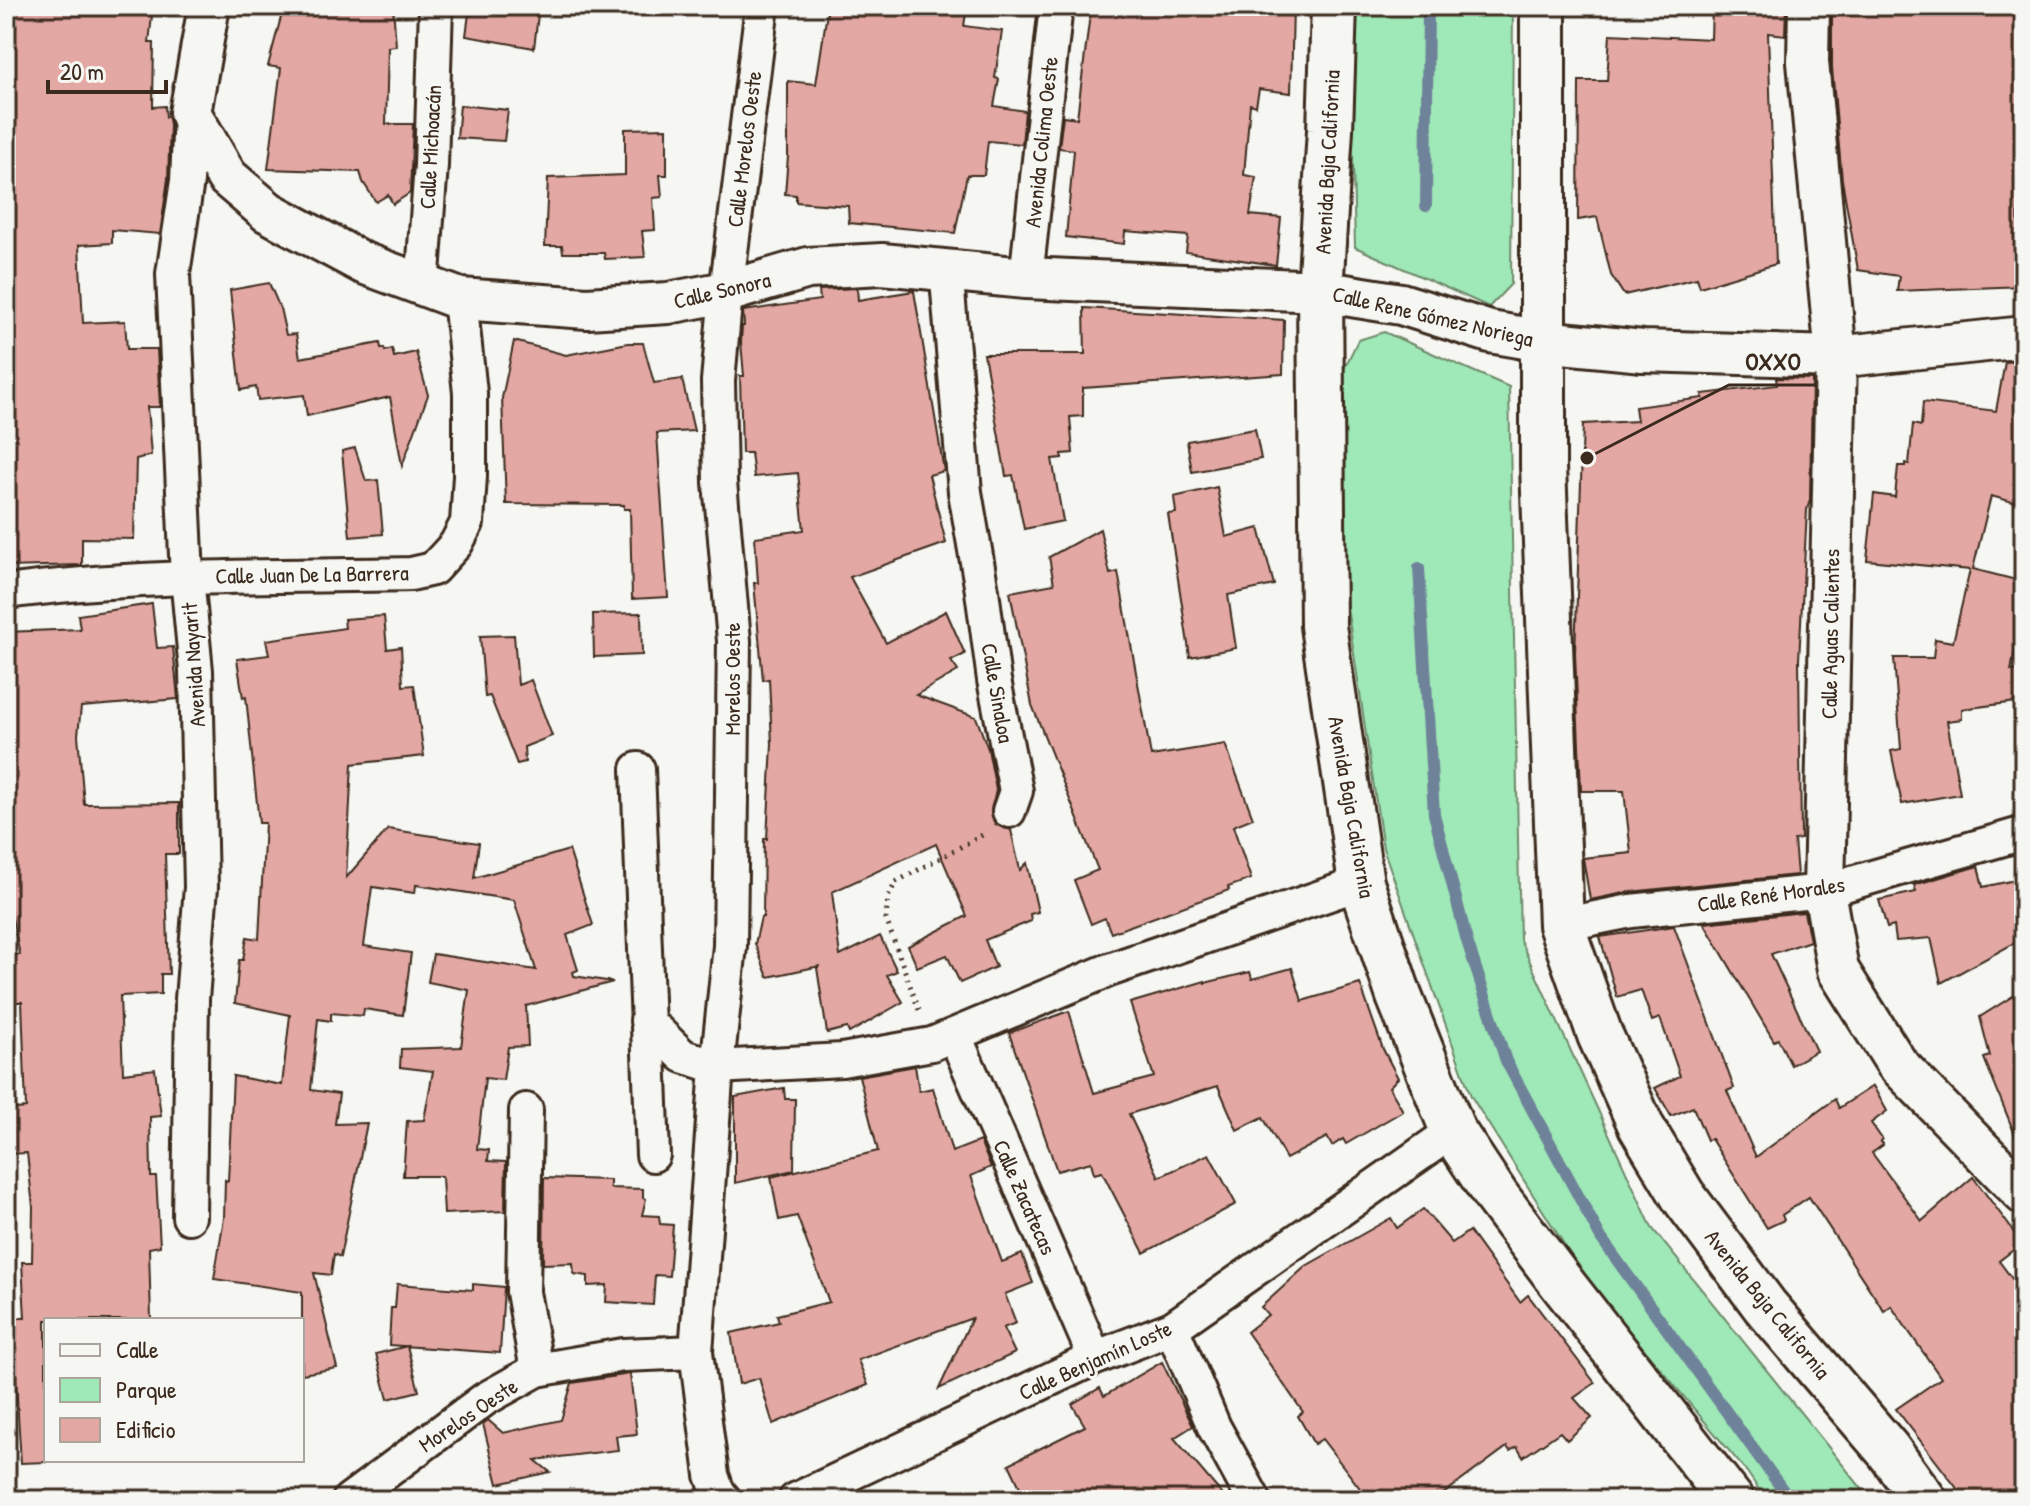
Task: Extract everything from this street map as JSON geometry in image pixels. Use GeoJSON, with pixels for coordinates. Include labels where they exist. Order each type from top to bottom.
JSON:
{"type":"FeatureCollection","features":[{"type":"Feature","properties":{"kind":"main road","name":"Avenida Baja California"},"geometry":{"type":"LineString","coordinates":[[1334,6],[1320,291],[1323,626],[1361,883],[1399,996],[1453,1131],[1496,1196],[1731,1500]]}},
{"type":"Feature","properties":{"kind":"main road","name":"Avenida Baja California"},"geometry":{"type":"LineString","coordinates":[[1543,6],[1543,466],[1561,925],[1612,1061],[1641,1126],[1683,1196],[1765,1306],[1888,1450],[1924,1500]]}},
{"type":"Feature","properties":{"kind":"street"},"geometry":{"type":"LineString","coordinates":[[190,113],[209,6]]}},
{"type":"Feature","properties":{"kind":"street","name":"Calle Michoacán"},"geometry":{"type":"LineString","coordinates":[[422,287],[431,165],[436,6]]}},
{"type":"Feature","properties":{"kind":"street","name":"Calle Morelos Oeste"},"geometry":{"type":"LineString","coordinates":[[726,292],[762,6]]}},
{"type":"Feature","properties":{"kind":"street","name":"Avenida Colima Oeste"},"geometry":{"type":"LineString","coordinates":[[1026,278],[1056,6]]}},
{"type":"Feature","properties":{"kind":"street","name":"Calle Aguas Calientes"},"geometry":{"type":"LineString","coordinates":[[1809,6],[1808,62],[1836,357],[1824,891],[1838,970],[1897,1064],[2024,1194]]}},
{"type":"Feature","properties":{"kind":"street","name":"Calle Sonora"},"geometry":{"type":"LineString","coordinates":[[190,113],[227,177],[268,212],[363,263],[460,299],[587,308],[668,303],[726,292],[808,268],[882,264],[1026,278],[1320,291]]}},
{"type":"Feature","properties":{"kind":"street","name":"Avenida Nayarit"},"geometry":{"type":"LineString","coordinates":[[189,1217],[192,999],[201,887],[196,671],[187,577],[173,274],[187,181],[190,113]]}},
{"type":"Feature","properties":{"kind":"street","name":"Calle Sinaloa"},"geometry":{"type":"LineString","coordinates":[[946,268],[965,492],[994,680],[1016,791],[1009,811]]}},
{"type":"Feature","properties":{"kind":"street","name":"Calle Rene Gómez Noriega"},"geometry":{"type":"LineString","coordinates":[[1320,291],[1401,304],[1490,332],[1542,341],[1643,351],[1836,357],[2024,337]]}},
{"type":"Feature","properties":{"kind":"street","name":"Morelos Oeste"},"geometry":{"type":"LineString","coordinates":[[725,1500],[718,1492],[712,1475],[696,1352],[717,1067],[730,946],[734,641],[720,482],[718,381],[726,292]]}},
{"type":"Feature","properties":{"kind":"street","name":"Calle Juan De La Barrera"},"geometry":{"type":"LineString","coordinates":[[6,592],[71,583],[187,577],[411,574],[433,569],[448,555],[467,523],[470,393],[460,299]]}},
{"type":"Feature","properties":{"kind":"street"},"geometry":{"type":"LineString","coordinates":[[638,769],[653,1155]]}},
{"type":"Feature","properties":{"kind":"street","name":"Calle René Morales"},"geometry":{"type":"LineString","coordinates":[[1561,925],[1631,911],[1824,891],[2024,833]]}},
{"type":"Feature","properties":{"kind":"street"},"geometry":{"type":"LineString","coordinates":[[647,1021],[683,1056],[717,1067],[842,1060],[943,1040],[1139,959],[1361,883]]}},
{"type":"Feature","properties":{"kind":"street","name":"Calle Zacatecas"},"geometry":{"type":"LineString","coordinates":[[943,1040],[1095,1358]]}},
{"type":"Feature","properties":{"kind":"street"},"geometry":{"type":"LineString","coordinates":[[526,1110],[523,1292],[537,1370]]}},
{"type":"Feature","properties":{"kind":"street","name":"Calle Benjamín Loste"},"geometry":{"type":"LineString","coordinates":[[795,1500],[1095,1358],[1172,1328],[1453,1131]]}},
{"type":"Feature","properties":{"kind":"street"},"geometry":{"type":"LineString","coordinates":[[1172,1328],[1214,1427],[1254,1500]]}},
{"type":"Feature","properties":{"kind":"street","name":"Morelos Oeste"},"geometry":{"type":"LineString","coordinates":[[349,1500],[485,1399],[537,1370],[623,1355],[696,1352]]}},
{"type":"Feature","properties":{"kind":"path"},"geometry":{"type":"LineString","coordinates":[[943,1040],[886,919],[888,897],[896,882],[999,825],[1009,811]]}},
{"type":"Feature","properties":{"kind":"green space"},"geometry":{"type":"Polygon","coordinates":[[[1349,6],[1513,6],[1511,284],[1489,307],[1355,247],[1349,6]]]}},
{"type":"Feature","properties":{"kind":"green space"},"geometry":{"type":"Polygon","coordinates":[[[1384,332],[1509,387],[1520,940],[1652,1228],[1871,1500],[1766,1500],[1747,1472],[1587,1281],[1471,1096],[1383,848],[1345,594],[1344,369],[1358,340],[1384,332]]]}},
{"type":"Feature","properties":{"kind":"building"},"geometry":{"type":"Polygon","coordinates":[[[6,6],[153,6],[149,43],[154,43],[153,107],[165,106],[166,117],[169,117],[168,179],[160,234],[112,230],[112,243],[79,245],[83,323],[125,321],[127,349],[157,349],[160,407],[147,407],[151,455],[136,459],[134,539],[82,538],[82,565],[6,567],[6,496],[12,412],[6,412],[6,400],[13,324],[6,325],[6,6]]]}},
{"type":"Feature","properties":{"kind":"building"},"geometry":{"type":"Polygon","coordinates":[[[284,6],[393,6],[396,46],[388,47],[386,124],[413,124],[410,193],[393,204],[388,195],[376,202],[360,172],[268,169],[281,68],[268,66],[284,6]]]}},
{"type":"Feature","properties":{"kind":"building"},"geometry":{"type":"Polygon","coordinates":[[[470,6],[539,6],[534,48],[466,36],[470,6]]]}},
{"type":"Feature","properties":{"kind":"building"},"geometry":{"type":"Polygon","coordinates":[[[828,6],[967,6],[964,26],[1002,31],[994,106],[1025,111],[1022,144],[988,141],[984,175],[967,175],[955,233],[849,223],[848,206],[796,202],[796,195],[785,194],[788,81],[816,84],[828,6]]]}},
{"type":"Feature","properties":{"kind":"building"},"geometry":{"type":"Polygon","coordinates":[[[1091,6],[1178,6],[1198,10],[1199,6],[1225,12],[1226,6],[1293,6],[1291,93],[1259,89],[1256,106],[1250,104],[1244,175],[1256,177],[1250,215],[1281,218],[1276,265],[1186,252],[1188,236],[1125,231],[1124,244],[1066,237],[1074,150],[1059,148],[1063,116],[1077,118],[1091,6]]]}},
{"type":"Feature","properties":{"kind":"building"},"geometry":{"type":"Polygon","coordinates":[[[1712,6],[1786,6],[1785,35],[1768,33],[1776,264],[1700,287],[1697,278],[1624,295],[1611,275],[1597,217],[1578,220],[1579,81],[1607,81],[1610,34],[1711,39],[1712,6]]]}},
{"type":"Feature","properties":{"kind":"building"},"geometry":{"type":"Polygon","coordinates":[[[1832,6],[2024,6],[2024,194],[2018,194],[2019,253],[2024,253],[2024,286],[1897,291],[1899,276],[1858,270],[1842,180],[1832,68],[1832,6]]]}},
{"type":"Feature","properties":{"kind":"building"},"geometry":{"type":"Polygon","coordinates":[[[460,105],[508,110],[504,141],[457,138],[460,105]]]}},
{"type":"Feature","properties":{"kind":"building"},"geometry":{"type":"Polygon","coordinates":[[[667,128],[667,175],[660,175],[662,197],[653,198],[655,230],[642,231],[645,257],[605,259],[604,253],[563,253],[562,246],[545,246],[548,178],[625,175],[625,129],[667,128]]]}},
{"type":"Feature","properties":{"kind":"building"},"geometry":{"type":"Polygon","coordinates":[[[269,283],[280,308],[286,335],[296,334],[300,358],[380,343],[385,351],[392,349],[394,357],[416,352],[428,395],[402,466],[390,397],[307,416],[304,395],[258,400],[256,387],[241,390],[230,290],[269,283]]]}},
{"type":"Feature","properties":{"kind":"building"},"geometry":{"type":"Polygon","coordinates":[[[857,288],[858,300],[914,291],[944,471],[929,475],[946,543],[850,577],[886,643],[946,611],[965,654],[951,661],[958,671],[916,695],[976,717],[988,749],[996,790],[991,815],[995,824],[1011,830],[1020,870],[1027,863],[1038,912],[1030,914],[1031,921],[985,940],[996,967],[960,983],[947,955],[917,967],[908,946],[967,916],[936,844],[832,892],[840,956],[880,936],[897,971],[887,975],[903,1002],[849,1033],[847,1028],[827,1033],[817,968],[820,966],[768,977],[755,944],[763,917],[764,839],[767,839],[772,744],[769,679],[763,680],[754,583],[758,583],[755,537],[804,530],[798,473],[754,477],[751,453],[742,453],[740,376],[744,376],[741,342],[743,311],[820,300],[819,290],[857,288]]]}},
{"type":"Feature","properties":{"kind":"building"},"geometry":{"type":"Polygon","coordinates":[[[1084,308],[1284,320],[1283,374],[1083,388],[1083,416],[1070,417],[1073,453],[1052,459],[1063,521],[1024,529],[1013,475],[1006,476],[984,354],[1085,354],[1084,308]]]}},
{"type":"Feature","properties":{"kind":"building"},"geometry":{"type":"Polygon","coordinates":[[[514,341],[566,355],[643,343],[654,383],[682,379],[694,431],[657,433],[668,597],[632,599],[630,509],[624,509],[624,505],[506,504],[502,398],[514,341]]]}},
{"type":"Feature","properties":{"kind":"building"},"geometry":{"type":"Polygon","coordinates":[[[2024,360],[2024,505],[1991,496],[1973,569],[2024,582],[2024,604],[2011,671],[2024,669],[2024,701],[1962,709],[1962,719],[1947,721],[1960,794],[1902,804],[1891,751],[1901,749],[1894,658],[1933,658],[1935,639],[1953,642],[1970,570],[1867,560],[1874,494],[1895,497],[1898,466],[1909,464],[1913,424],[1921,426],[1923,402],[1996,411],[2005,362],[2024,360]]]}},
{"type":"Feature","properties":{"kind":"building"},"geometry":{"type":"Polygon","coordinates":[[[1776,378],[1812,379],[1810,500],[1799,660],[1801,839],[1794,840],[1797,875],[1629,892],[1590,900],[1583,858],[1631,853],[1624,791],[1581,791],[1575,654],[1583,424],[1637,421],[1635,407],[1703,398],[1702,394],[1777,385],[1776,378]]]}},
{"type":"Feature","properties":{"kind":"building"},"geometry":{"type":"Polygon","coordinates":[[[1255,429],[1261,459],[1192,472],[1187,441],[1255,429]]]}},
{"type":"Feature","properties":{"kind":"building"},"geometry":{"type":"Polygon","coordinates":[[[355,448],[366,481],[378,480],[383,534],[350,537],[342,451],[355,448]]]}},
{"type":"Feature","properties":{"kind":"building"},"geometry":{"type":"Polygon","coordinates":[[[1217,487],[1226,537],[1259,528],[1274,585],[1228,595],[1236,648],[1190,657],[1168,514],[1176,513],[1174,497],[1217,487]]]}},
{"type":"Feature","properties":{"kind":"building"},"geometry":{"type":"Polygon","coordinates":[[[1100,529],[1110,574],[1118,572],[1151,756],[1225,744],[1253,818],[1233,826],[1251,879],[1111,933],[1105,918],[1091,924],[1074,880],[1098,870],[1032,705],[1010,592],[1054,584],[1049,557],[1100,529]]]}},
{"type":"Feature","properties":{"kind":"building"},"geometry":{"type":"Polygon","coordinates":[[[152,604],[157,648],[173,647],[178,699],[81,707],[78,735],[84,804],[179,803],[179,854],[165,854],[169,974],[161,974],[161,994],[120,996],[123,1073],[155,1069],[161,1116],[150,1117],[151,1177],[156,1177],[160,1246],[149,1248],[151,1318],[44,1318],[46,1462],[21,1463],[12,1318],[25,1318],[22,1262],[32,1262],[33,1207],[27,1153],[6,1154],[6,1110],[26,1108],[22,1002],[15,1002],[12,955],[20,955],[6,890],[6,632],[80,629],[78,615],[152,604]]]}},
{"type":"Feature","properties":{"kind":"building"},"geometry":{"type":"Polygon","coordinates":[[[641,613],[642,655],[594,657],[593,614],[641,613]]]}},
{"type":"Feature","properties":{"kind":"building"},"geometry":{"type":"Polygon","coordinates":[[[384,616],[387,649],[401,647],[403,686],[414,685],[424,756],[352,764],[346,878],[388,829],[479,843],[474,878],[569,850],[593,925],[567,935],[578,970],[573,972],[574,976],[613,982],[526,1006],[528,1046],[508,1047],[503,1080],[485,1078],[477,1149],[489,1150],[488,1161],[506,1162],[505,1211],[444,1214],[442,1176],[403,1176],[407,1121],[424,1120],[433,1071],[400,1067],[401,1049],[461,1047],[469,990],[428,982],[433,954],[536,970],[514,900],[416,885],[415,893],[372,887],[364,946],[411,953],[403,1015],[364,1009],[363,1016],[331,1013],[331,1021],[318,1019],[311,1090],[339,1094],[335,1124],[367,1123],[340,1257],[334,1254],[331,1275],[314,1273],[337,1368],[304,1374],[302,1292],[214,1279],[224,1218],[225,1180],[228,1181],[233,1076],[282,1085],[290,1015],[235,1003],[239,960],[243,960],[247,937],[259,939],[265,823],[259,823],[246,697],[243,698],[237,659],[269,655],[266,640],[345,628],[344,619],[384,616]]]}},
{"type":"Feature","properties":{"kind":"building"},"geometry":{"type":"Polygon","coordinates":[[[514,635],[518,685],[531,680],[552,736],[524,747],[525,762],[517,764],[490,696],[485,697],[480,636],[514,635]]]}},
{"type":"Feature","properties":{"kind":"building"},"geometry":{"type":"Polygon","coordinates":[[[1978,866],[1983,887],[2024,878],[2024,938],[1941,983],[1931,938],[1896,941],[1894,926],[1887,928],[1879,900],[1916,892],[1914,885],[1978,866]]]}},
{"type":"Feature","properties":{"kind":"building"},"geometry":{"type":"Polygon","coordinates":[[[1804,912],[1810,941],[1771,954],[1816,1051],[1791,1065],[1778,1039],[1774,1041],[1704,923],[1804,912]]]}},
{"type":"Feature","properties":{"kind":"building"},"geometry":{"type":"Polygon","coordinates":[[[1674,926],[1734,1088],[1727,1091],[1756,1157],[1835,1099],[1839,1108],[1873,1086],[1887,1111],[1871,1123],[1883,1145],[1872,1153],[1922,1221],[1973,1177],[2021,1244],[1999,1261],[2024,1295],[2024,1500],[1966,1500],[1896,1409],[1941,1378],[1891,1306],[1884,1311],[1809,1197],[1782,1215],[1784,1220],[1767,1228],[1711,1139],[1707,1140],[1693,1107],[1671,1116],[1655,1088],[1680,1076],[1660,1018],[1652,1021],[1641,990],[1617,997],[1600,937],[1674,926]]]}},
{"type":"Feature","properties":{"kind":"building"},"geometry":{"type":"Polygon","coordinates":[[[1292,968],[1302,1001],[1360,984],[1383,1049],[1398,1078],[1389,1087],[1403,1111],[1346,1144],[1343,1139],[1332,1146],[1327,1137],[1286,1159],[1263,1117],[1237,1130],[1218,1086],[1129,1114],[1159,1177],[1209,1154],[1236,1204],[1144,1253],[1102,1172],[1094,1174],[1091,1162],[1057,1171],[1009,1033],[1069,1011],[1094,1093],[1154,1077],[1130,1003],[1205,981],[1250,972],[1252,979],[1292,968]]]}},
{"type":"Feature","properties":{"kind":"building"},"geometry":{"type":"Polygon","coordinates":[[[2024,989],[2022,1152],[1984,1058],[1990,1056],[1980,1017],[2024,989]]]}},
{"type":"Feature","properties":{"kind":"building"},"geometry":{"type":"Polygon","coordinates":[[[915,1066],[919,1091],[933,1088],[952,1152],[980,1141],[991,1167],[971,1176],[1002,1262],[1022,1254],[1033,1283],[1005,1294],[1016,1323],[1003,1328],[1015,1353],[939,1389],[972,1318],[858,1360],[868,1385],[773,1424],[759,1378],[739,1384],[731,1333],[779,1322],[777,1315],[829,1302],[797,1216],[779,1220],[771,1177],[878,1151],[859,1076],[915,1066]]]}},
{"type":"Feature","properties":{"kind":"building"},"geometry":{"type":"Polygon","coordinates":[[[784,1088],[785,1099],[795,1099],[794,1170],[735,1183],[735,1097],[784,1088]]]}},
{"type":"Feature","properties":{"kind":"building"},"geometry":{"type":"Polygon","coordinates":[[[544,1178],[610,1180],[610,1188],[643,1189],[643,1198],[646,1199],[642,1215],[659,1216],[660,1224],[673,1225],[669,1276],[655,1275],[653,1305],[606,1302],[607,1285],[588,1286],[588,1276],[574,1274],[573,1263],[543,1264],[544,1178]]]}},
{"type":"Feature","properties":{"kind":"building"},"geometry":{"type":"Polygon","coordinates":[[[1423,1209],[1452,1243],[1469,1231],[1520,1302],[1528,1295],[1595,1383],[1574,1398],[1592,1418],[1567,1440],[1560,1432],[1523,1457],[1517,1447],[1510,1451],[1507,1447],[1435,1500],[1369,1500],[1322,1439],[1314,1444],[1298,1416],[1303,1412],[1247,1332],[1268,1315],[1261,1307],[1306,1266],[1391,1218],[1397,1228],[1423,1209]]]}},
{"type":"Feature","properties":{"kind":"building"},"geometry":{"type":"Polygon","coordinates":[[[397,1284],[473,1290],[473,1284],[504,1287],[500,1353],[389,1345],[391,1308],[395,1308],[397,1284]]]}},
{"type":"Feature","properties":{"kind":"building"},"geometry":{"type":"Polygon","coordinates":[[[407,1346],[419,1391],[388,1399],[376,1354],[407,1346]]]}},
{"type":"Feature","properties":{"kind":"building"},"geometry":{"type":"Polygon","coordinates":[[[1162,1362],[1193,1426],[1174,1438],[1227,1500],[1026,1500],[1009,1464],[1085,1426],[1072,1404],[1100,1388],[1104,1396],[1162,1362]]]}},
{"type":"Feature","properties":{"kind":"building"},"geometry":{"type":"Polygon","coordinates":[[[630,1374],[637,1434],[616,1436],[618,1450],[535,1460],[550,1472],[498,1484],[483,1424],[488,1420],[503,1433],[561,1420],[572,1383],[630,1374]]]}},
{"type":"Feature","properties":{"kind":"waterway"},"geometry":{"type":"LineString","coordinates":[[1426,206],[1428,6]]}},
{"type":"Feature","properties":{"kind":"waterway"},"geometry":{"type":"LineString","coordinates":[[1419,568],[1434,814],[1467,941],[1506,1061],[1601,1238],[1790,1500]]}},
{"type":"Feature","properties":{"kind":"place","name":"OXXO"},"geometry":{"type":"Point","coordinates":[1587,458]}}]}
